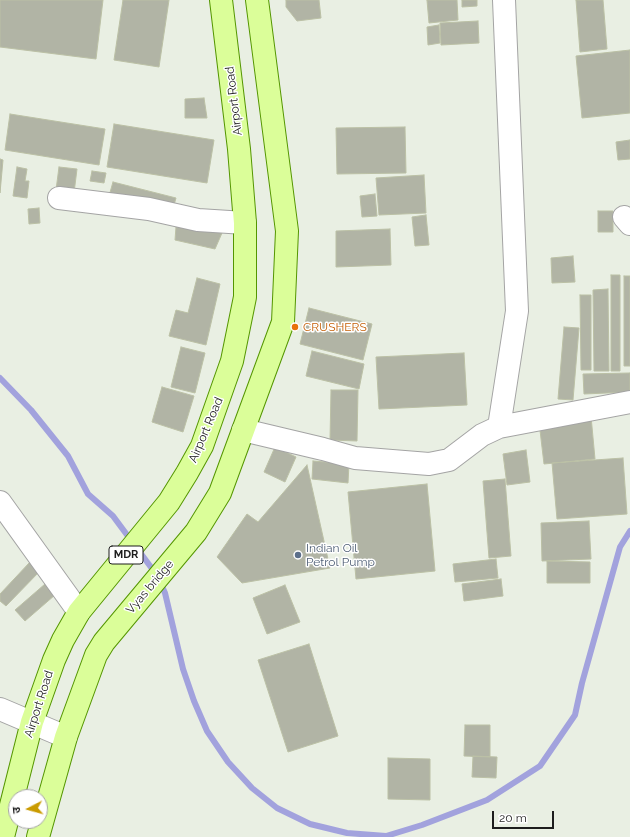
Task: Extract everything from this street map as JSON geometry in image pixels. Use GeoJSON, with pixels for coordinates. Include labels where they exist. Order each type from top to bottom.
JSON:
{"type":"FeatureCollection","features":[{"type":"Feature","properties":{"kind":"main road","name":"Airport Road"},"geometry":{"type":"LineString","coordinates":[[3,837],[32,722],[54,660],[81,610],[169,502],[202,446],[232,361],[244,297],[246,223],[239,148],[221,0]]}},
{"type":"Feature","properties":{"kind":"main road","name":"Vyas bridge"},"geometry":{"type":"LineString","coordinates":[[66,737],[96,655],[104,642],[196,532],[220,493],[283,322],[287,231],[257,0]]}},
{"type":"Feature","properties":{"kind":"main road"},"geometry":{"type":"LineString","coordinates":[[38,837],[66,737]]}},
{"type":"Feature","properties":{"kind":"street"},"geometry":{"type":"LineString","coordinates":[[499,427],[517,311],[504,0]]}},
{"type":"Feature","properties":{"kind":"street"},"geometry":{"type":"LineString","coordinates":[[59,198],[149,209],[198,220],[246,223]]}},
{"type":"Feature","properties":{"kind":"street"},"geometry":{"type":"LineString","coordinates":[[243,430],[355,458],[429,464],[449,460],[482,435],[499,427],[630,402]]}},
{"type":"Feature","properties":{"kind":"street"},"geometry":{"type":"LineString","coordinates":[[0,502],[81,610]]}},
{"type":"Feature","properties":{"kind":"street"},"geometry":{"type":"LineString","coordinates":[[0,709],[66,737]]}},
{"type":"Feature","properties":{"kind":"building"},"geometry":{"type":"Polygon","coordinates":[[[0,0],[103,0],[96,59],[0,47],[0,0]]]}},
{"type":"Feature","properties":{"kind":"building"},"geometry":{"type":"Polygon","coordinates":[[[123,0],[169,0],[159,67],[114,60],[123,0]]]}},
{"type":"Feature","properties":{"kind":"building"},"geometry":{"type":"Polygon","coordinates":[[[286,0],[319,0],[321,18],[297,21],[286,7],[286,0]]]}},
{"type":"Feature","properties":{"kind":"building"},"geometry":{"type":"Polygon","coordinates":[[[427,0],[457,0],[458,20],[429,23],[427,0]]]}},
{"type":"Feature","properties":{"kind":"building"},"geometry":{"type":"Polygon","coordinates":[[[462,0],[477,0],[477,6],[462,7],[462,0]]]}},
{"type":"Feature","properties":{"kind":"building"},"geometry":{"type":"Polygon","coordinates":[[[576,0],[603,0],[607,49],[580,52],[576,0]]]}},
{"type":"Feature","properties":{"kind":"building"},"geometry":{"type":"Polygon","coordinates":[[[478,21],[479,43],[441,45],[440,23],[478,21]]]}},
{"type":"Feature","properties":{"kind":"building"},"geometry":{"type":"Polygon","coordinates":[[[439,25],[440,43],[428,45],[427,27],[439,25]]]}},
{"type":"Feature","properties":{"kind":"building"},"geometry":{"type":"Polygon","coordinates":[[[630,50],[630,113],[582,118],[576,56],[630,50]]]}},
{"type":"Feature","properties":{"kind":"building"},"geometry":{"type":"Polygon","coordinates":[[[204,98],[207,118],[185,118],[185,99],[204,98]]]}},
{"type":"Feature","properties":{"kind":"building"},"geometry":{"type":"Polygon","coordinates":[[[10,114],[105,129],[99,165],[5,150],[10,114]]]}},
{"type":"Feature","properties":{"kind":"building"},"geometry":{"type":"Polygon","coordinates":[[[114,124],[214,140],[207,183],[107,167],[114,124]]]}},
{"type":"Feature","properties":{"kind":"building"},"geometry":{"type":"Polygon","coordinates":[[[405,127],[406,173],[337,174],[336,128],[405,127]]]}},
{"type":"Feature","properties":{"kind":"building"},"geometry":{"type":"Polygon","coordinates":[[[630,140],[630,159],[618,160],[616,142],[630,140]]]}},
{"type":"Feature","properties":{"kind":"building"},"geometry":{"type":"Polygon","coordinates":[[[0,159],[3,160],[0,193],[0,159]]]}},
{"type":"Feature","properties":{"kind":"building"},"geometry":{"type":"Polygon","coordinates":[[[17,167],[27,169],[25,181],[29,181],[27,198],[13,196],[17,167]]]}},
{"type":"Feature","properties":{"kind":"building"},"geometry":{"type":"Polygon","coordinates":[[[59,167],[77,169],[74,193],[56,190],[59,167]]]}},
{"type":"Feature","properties":{"kind":"building"},"geometry":{"type":"Polygon","coordinates":[[[92,171],[106,173],[104,183],[90,181],[92,171]]]}},
{"type":"Feature","properties":{"kind":"building"},"geometry":{"type":"Polygon","coordinates":[[[424,175],[426,213],[379,215],[376,178],[424,175]]]}},
{"type":"Feature","properties":{"kind":"building"},"geometry":{"type":"Polygon","coordinates":[[[113,182],[176,198],[172,212],[109,196],[113,182]]]}},
{"type":"Feature","properties":{"kind":"building"},"geometry":{"type":"Polygon","coordinates":[[[375,194],[377,216],[362,217],[360,196],[375,194]]]}},
{"type":"Feature","properties":{"kind":"building"},"geometry":{"type":"Polygon","coordinates":[[[39,208],[40,223],[29,224],[28,209],[39,208]]]}},
{"type":"Feature","properties":{"kind":"building"},"geometry":{"type":"Polygon","coordinates":[[[598,211],[613,211],[613,232],[598,232],[598,211]]]}},
{"type":"Feature","properties":{"kind":"building"},"geometry":{"type":"Polygon","coordinates":[[[426,215],[429,245],[415,246],[412,217],[426,215]]]}},
{"type":"Feature","properties":{"kind":"building"},"geometry":{"type":"Polygon","coordinates":[[[176,227],[222,233],[215,249],[175,240],[176,227]]]}},
{"type":"Feature","properties":{"kind":"building"},"geometry":{"type":"Polygon","coordinates":[[[390,229],[391,265],[336,267],[336,231],[390,229]]]}},
{"type":"Feature","properties":{"kind":"building"},"geometry":{"type":"Polygon","coordinates":[[[573,256],[575,282],[552,283],[551,258],[573,256]]]}},
{"type":"Feature","properties":{"kind":"building"},"geometry":{"type":"Polygon","coordinates":[[[611,275],[620,275],[620,371],[611,371],[611,275]]]}},
{"type":"Feature","properties":{"kind":"building"},"geometry":{"type":"Polygon","coordinates":[[[624,276],[630,276],[630,366],[624,366],[624,276]]]}},
{"type":"Feature","properties":{"kind":"building"},"geometry":{"type":"Polygon","coordinates":[[[197,278],[220,284],[206,345],[169,336],[176,310],[188,313],[197,278]]]}},
{"type":"Feature","properties":{"kind":"building"},"geometry":{"type":"Polygon","coordinates":[[[608,289],[609,371],[594,371],[593,290],[608,289]]]}},
{"type":"Feature","properties":{"kind":"building"},"geometry":{"type":"Polygon","coordinates":[[[580,295],[591,295],[591,370],[581,370],[580,295]]]}},
{"type":"Feature","properties":{"kind":"building"},"geometry":{"type":"Polygon","coordinates":[[[309,308],[372,324],[363,360],[300,344],[309,308]]]}},
{"type":"Feature","properties":{"kind":"building"},"geometry":{"type":"Polygon","coordinates":[[[564,327],[579,328],[573,400],[558,399],[564,327]]]}},
{"type":"Feature","properties":{"kind":"building"},"geometry":{"type":"Polygon","coordinates":[[[181,347],[205,353],[195,393],[171,387],[181,347]]]}},
{"type":"Feature","properties":{"kind":"building"},"geometry":{"type":"Polygon","coordinates":[[[312,351],[364,364],[359,389],[306,376],[312,351]]]}},
{"type":"Feature","properties":{"kind":"building"},"geometry":{"type":"Polygon","coordinates":[[[464,353],[467,405],[379,409],[376,357],[464,353]]]}},
{"type":"Feature","properties":{"kind":"building"},"geometry":{"type":"Polygon","coordinates":[[[630,373],[630,392],[584,394],[583,374],[630,373]]]}},
{"type":"Feature","properties":{"kind":"building"},"geometry":{"type":"Polygon","coordinates":[[[162,387],[194,396],[183,432],[152,422],[162,387]]]}},
{"type":"Feature","properties":{"kind":"building"},"geometry":{"type":"Polygon","coordinates":[[[331,390],[358,390],[357,441],[330,440],[331,390]]]}},
{"type":"Feature","properties":{"kind":"building"},"geometry":{"type":"Polygon","coordinates":[[[591,416],[595,459],[544,464],[539,422],[591,416]]]}},
{"type":"Feature","properties":{"kind":"building"},"geometry":{"type":"Polygon","coordinates":[[[275,447],[296,457],[285,482],[264,472],[275,447]]]}},
{"type":"Feature","properties":{"kind":"building"},"geometry":{"type":"Polygon","coordinates":[[[526,450],[530,482],[507,485],[503,454],[526,450]]]}},
{"type":"Feature","properties":{"kind":"building"},"geometry":{"type":"Polygon","coordinates":[[[623,458],[627,514],[557,519],[552,463],[623,458]]]}},
{"type":"Feature","properties":{"kind":"building"},"geometry":{"type":"Polygon","coordinates":[[[313,461],[349,464],[348,483],[312,479],[313,461]]]}},
{"type":"Feature","properties":{"kind":"building"},"geometry":{"type":"Polygon","coordinates":[[[307,465],[330,568],[242,583],[217,557],[247,514],[258,522],[307,465]]]}},
{"type":"Feature","properties":{"kind":"building"},"geometry":{"type":"Polygon","coordinates":[[[505,479],[511,556],[489,558],[483,481],[505,479]]]}},
{"type":"Feature","properties":{"kind":"building"},"geometry":{"type":"Polygon","coordinates":[[[427,484],[435,571],[356,579],[348,492],[427,484]]]}},
{"type":"Feature","properties":{"kind":"building"},"geometry":{"type":"Polygon","coordinates":[[[589,521],[591,559],[542,561],[541,523],[589,521]]]}},
{"type":"Feature","properties":{"kind":"building"},"geometry":{"type":"Polygon","coordinates":[[[496,559],[498,578],[455,582],[453,564],[496,559]]]}},
{"type":"Feature","properties":{"kind":"building"},"geometry":{"type":"Polygon","coordinates":[[[547,561],[590,562],[590,583],[547,583],[547,561]]]}},
{"type":"Feature","properties":{"kind":"building"},"geometry":{"type":"Polygon","coordinates":[[[30,562],[40,571],[6,606],[0,601],[0,594],[30,562]]]}},
{"type":"Feature","properties":{"kind":"building"},"geometry":{"type":"Polygon","coordinates":[[[501,579],[503,596],[464,601],[462,584],[501,579]]]}},
{"type":"Feature","properties":{"kind":"building"},"geometry":{"type":"Polygon","coordinates":[[[45,584],[55,595],[25,621],[15,610],[45,584]]]}},
{"type":"Feature","properties":{"kind":"building"},"geometry":{"type":"Polygon","coordinates":[[[285,585],[300,622],[267,634],[253,598],[285,585]]]}},
{"type":"Feature","properties":{"kind":"building"},"geometry":{"type":"Polygon","coordinates":[[[309,644],[338,736],[288,752],[258,660],[309,644]]]}},
{"type":"Feature","properties":{"kind":"building"},"geometry":{"type":"Polygon","coordinates":[[[465,725],[490,725],[490,757],[464,756],[465,725]]]}},
{"type":"Feature","properties":{"kind":"building"},"geometry":{"type":"Polygon","coordinates":[[[473,756],[497,757],[496,778],[472,777],[473,756]]]}},
{"type":"Feature","properties":{"kind":"building"},"geometry":{"type":"Polygon","coordinates":[[[388,758],[430,759],[430,800],[388,799],[388,758]]]}},
{"type":"Feature","properties":{"kind":"waterway"},"geometry":{"type":"LineString","coordinates":[[0,378],[31,410],[68,456],[88,494],[113,516],[156,574]]}},
{"type":"Feature","properties":{"kind":"waterway"},"geometry":{"type":"LineString","coordinates":[[160,582],[165,593],[183,669],[194,701],[207,731],[228,762],[252,788],[277,808],[310,824],[347,833],[386,836],[422,825],[487,800],[540,766],[575,715],[582,683],[620,547],[630,531]]}},
{"type":"Feature","properties":{"kind":"place","name":"CRUSHERS"},"geometry":{"type":"Point","coordinates":[295,327]}},
{"type":"Feature","properties":{"kind":"place","name":"Indian Oil Petrol Pump"},"geometry":{"type":"Point","coordinates":[298,555]}}]}
